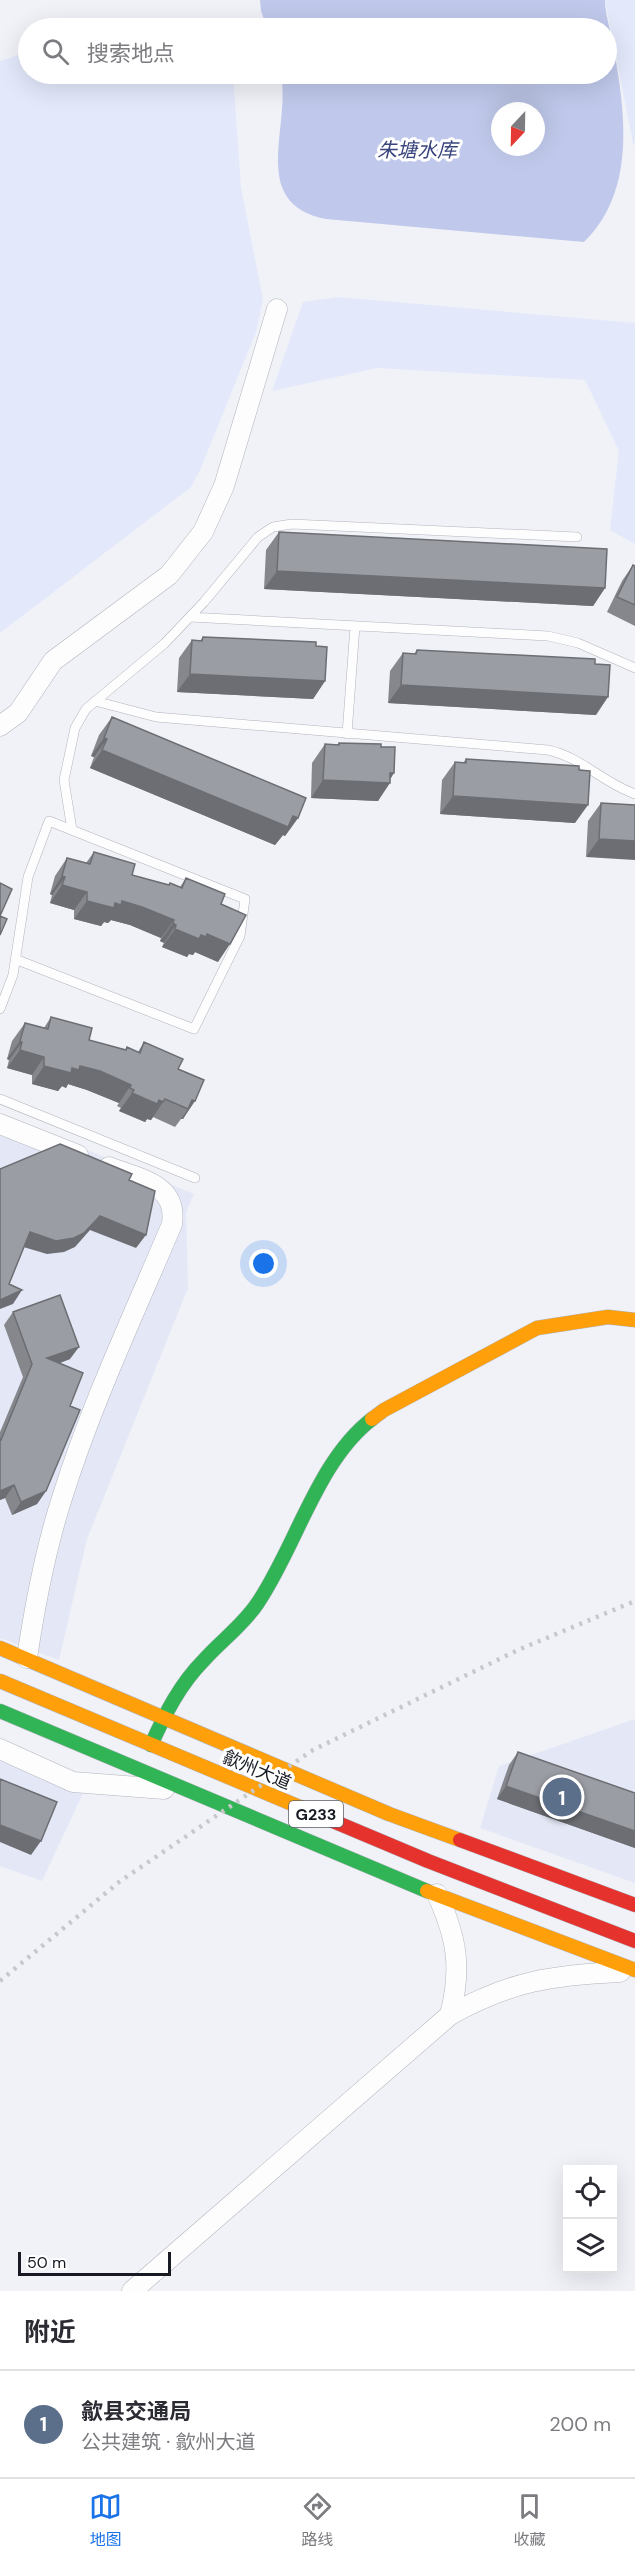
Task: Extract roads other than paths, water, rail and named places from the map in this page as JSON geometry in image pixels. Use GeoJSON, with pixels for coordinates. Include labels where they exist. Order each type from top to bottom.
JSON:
{"type":"FeatureCollection","features":[{"type":"Feature","properties":{"kind":"main road"},"geometry":{"type":"LineString","coordinates":[[151,1745],[163,1717],[198,1666],[230,1637],[258,1604],[338,1454],[359,1429],[384,1410],[537,1328],[608,1317],[635,1320]]}},
{"type":"Feature","properties":{"kind":"main road"},"geometry":{"type":"LineString","coordinates":[[0,1648],[389,1814],[635,1905]]}},
{"type":"Feature","properties":{"kind":"main road","name":"歙州大道"},"geometry":{"type":"LineString","coordinates":[[0,1681],[428,1861],[635,1941]]}},
{"type":"Feature","properties":{"kind":"main road","name":"G233"},"geometry":{"type":"LineString","coordinates":[[0,1711],[437,1894],[635,1971]]}},
{"type":"Feature","properties":{"kind":"street"},"geometry":{"type":"LineString","coordinates":[[0,726],[18,713],[53,661],[169,575],[203,532],[224,486],[276,309]]}},
{"type":"Feature","properties":{"kind":"street"},"geometry":{"type":"LineString","coordinates":[[0,1124],[162,1188],[170,1201],[173,1216],[172,1224],[80,1446],[62,1498],[38,1589],[27,1658]]}},
{"type":"Feature","properties":{"kind":"street"},"geometry":{"type":"LineString","coordinates":[[0,1749],[73,1782],[187,1790]]}},
{"type":"Feature","properties":{"kind":"street"},"geometry":{"type":"LineString","coordinates":[[437,1894],[450,1926],[457,1964],[457,1986],[450,2015]]}},
{"type":"Feature","properties":{"kind":"street"},"geometry":{"type":"LineString","coordinates":[[132,2291],[450,2015],[494,1993],[542,1978],[582,1973],[635,1971]]}},
{"type":"Feature","properties":{"kind":"lane"},"geometry":{"type":"LineString","coordinates":[[72,830],[64,780],[75,728],[86,709],[139,667],[190,617],[258,537],[273,527],[292,524],[577,537]]}},
{"type":"Feature","properties":{"kind":"lane"},"geometry":{"type":"LineString","coordinates":[[190,617],[548,636],[578,643],[635,668]]}},
{"type":"Feature","properties":{"kind":"lane"},"geometry":{"type":"LineString","coordinates":[[346,734],[355,626]]}},
{"type":"Feature","properties":{"kind":"lane"},"geometry":{"type":"LineString","coordinates":[[95,702],[156,717],[558,752],[577,760],[615,786],[635,794]]}},
{"type":"Feature","properties":{"kind":"lane"},"geometry":{"type":"LineString","coordinates":[[0,1010],[4,988],[13,975],[15,959],[27,877],[49,821],[245,899],[240,936],[195,1029],[15,959]]}},
{"type":"Feature","properties":{"kind":"lane"},"geometry":{"type":"LineString","coordinates":[[0,1099],[195,1178]]}},
{"type":"Feature","properties":{"kind":"water","name":"朱塘水库"},"geometry":{"type":"Polygon","coordinates":[[[260,0],[605,0],[607,18],[263,18],[260,0]]]}},
{"type":"Feature","properties":{"kind":"water","name":"朱塘水库"},"geometry":{"type":"Polygon","coordinates":[[[617,69],[623,124],[623,150],[619,176],[612,200],[600,222],[584,242],[326,219],[302,210],[287,197],[280,181],[278,161],[282,84],[617,84],[617,69]]]}},
{"type":"Feature","properties":{"kind":"railway"},"geometry":{"type":"LineString","coordinates":[[0,1981],[119,1882],[313,1750],[518,1650],[635,1601]]}},
{"type":"Feature","properties":{"kind":"place","name":"歙县交通局"},"geometry":{"type":"Point","coordinates":[562,1797]}}]}
